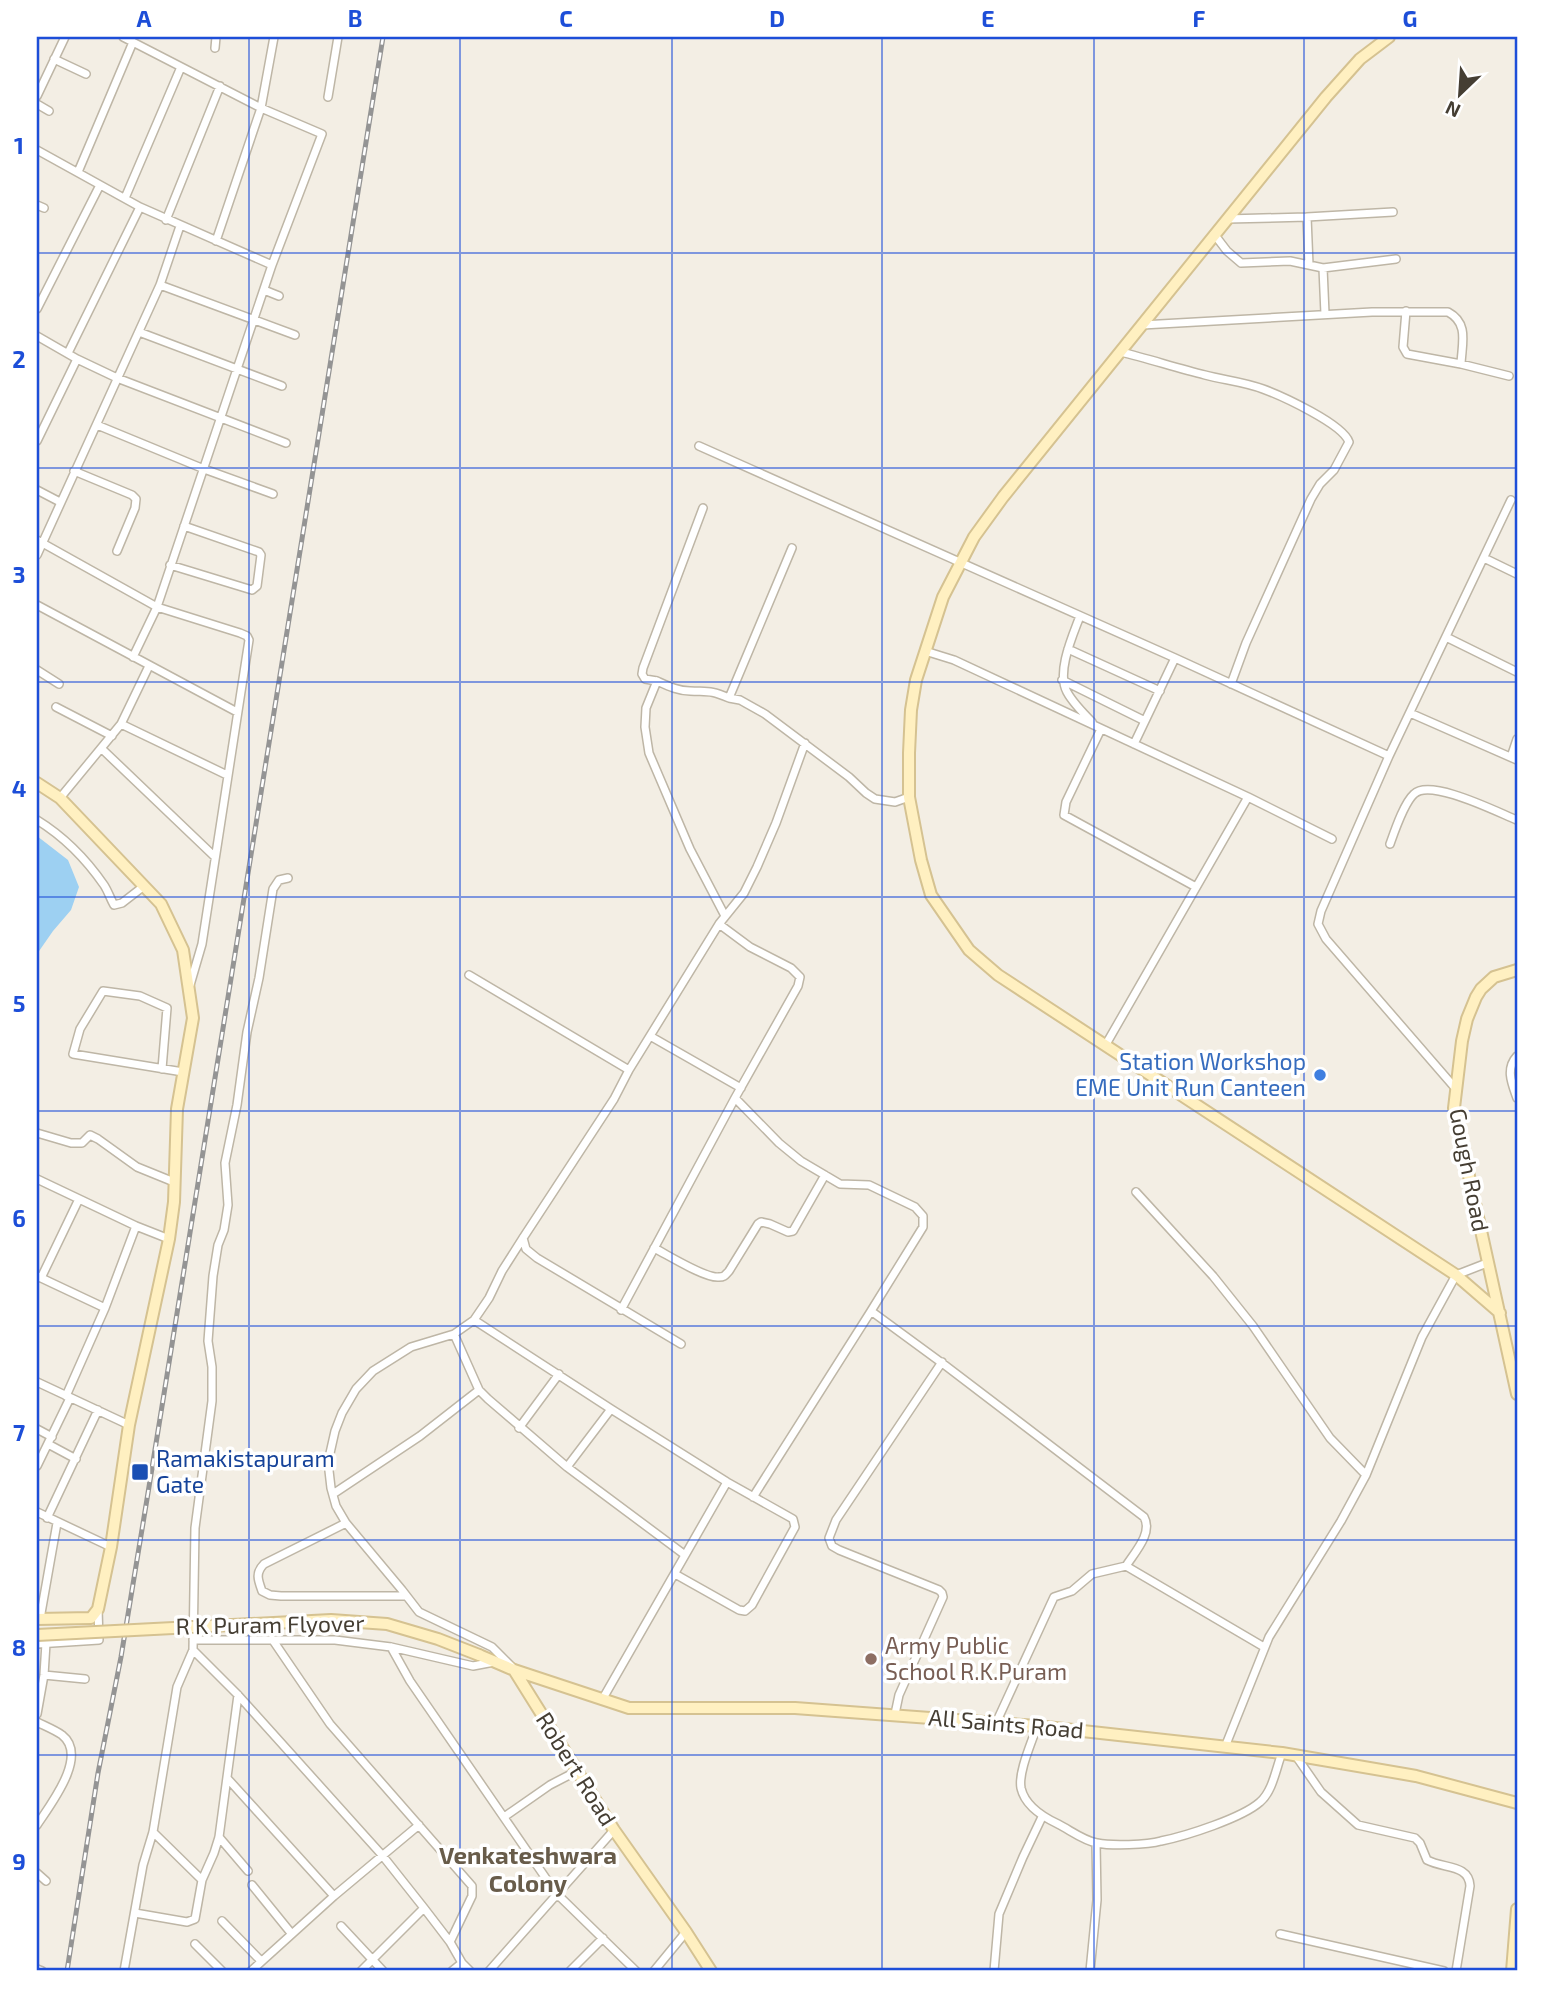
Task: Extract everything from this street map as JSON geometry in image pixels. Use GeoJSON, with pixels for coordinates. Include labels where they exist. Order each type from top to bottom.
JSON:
{"type":"FeatureCollection","features":[{"type":"Feature","properties":{"kind":"street"},"geometry":{"type":"LineString","coordinates":[[37,96],[65,37]]}},
{"type":"Feature","properties":{"kind":"street"},"geometry":{"type":"LineString","coordinates":[[215,48],[216,37]]}},
{"type":"Feature","properties":{"kind":"street"},"geometry":{"type":"LineString","coordinates":[[216,241],[261,108],[274,37]]}},
{"type":"Feature","properties":{"kind":"street"},"geometry":{"type":"LineString","coordinates":[[328,97],[338,37]]}},
{"type":"Feature","properties":{"kind":"street"},"geometry":{"type":"LineString","coordinates":[[1389,37],[1360,59],[1344,76],[1214,234],[1003,497],[974,537],[943,597],[916,680],[911,710],[909,797],[931,895],[969,950],[998,975],[1456,1275],[1500,1313]]}},
{"type":"Feature","properties":{"kind":"street"},"geometry":{"type":"LineString","coordinates":[[78,172],[127,38],[261,108],[322,134],[272,265],[157,607],[133,657]]}},
{"type":"Feature","properties":{"kind":"street"},"geometry":{"type":"LineString","coordinates":[[54,59],[86,74]]}},
{"type":"Feature","properties":{"kind":"street"},"geometry":{"type":"LineString","coordinates":[[125,198],[181,66]]}},
{"type":"Feature","properties":{"kind":"street"},"geometry":{"type":"LineString","coordinates":[[166,220],[220,86]]}},
{"type":"Feature","properties":{"kind":"street"},"geometry":{"type":"LineString","coordinates":[[37,104],[50,111]]}},
{"type":"Feature","properties":{"kind":"street"},"geometry":{"type":"LineString","coordinates":[[37,149],[166,220],[272,265]]}},
{"type":"Feature","properties":{"kind":"street"},"geometry":{"type":"LineString","coordinates":[[37,309],[100,185]]}},
{"type":"Feature","properties":{"kind":"street"},"geometry":{"type":"LineString","coordinates":[[68,353],[140,207]]}},
{"type":"Feature","properties":{"kind":"street"},"geometry":{"type":"LineString","coordinates":[[1227,219],[1393,212]]}},
{"type":"Feature","properties":{"kind":"street"},"geometry":{"type":"LineString","coordinates":[[1307,217],[1309,265]]}},
{"type":"Feature","properties":{"kind":"street"},"geometry":{"type":"LineString","coordinates":[[37,555],[40,542],[97,425],[160,285],[180,226]]}},
{"type":"Feature","properties":{"kind":"street"},"geometry":{"type":"LineString","coordinates":[[1214,234],[1241,263],[1290,261],[1323,268],[1396,259]]}},
{"type":"Feature","properties":{"kind":"street"},"geometry":{"type":"LineString","coordinates":[[1323,268],[1325,314]]}},
{"type":"Feature","properties":{"kind":"street"},"geometry":{"type":"LineString","coordinates":[[160,285],[295,335]]}},
{"type":"Feature","properties":{"kind":"street"},"geometry":{"type":"LineString","coordinates":[[264,290],[279,296]]}},
{"type":"Feature","properties":{"kind":"street"},"geometry":{"type":"LineString","coordinates":[[1406,311],[1403,347],[1406,354],[1509,376]]}},
{"type":"Feature","properties":{"kind":"street"},"geometry":{"type":"LineString","coordinates":[[1142,325],[1325,314],[1447,312],[1461,323],[1461,364]]}},
{"type":"Feature","properties":{"kind":"street"},"geometry":{"type":"LineString","coordinates":[[139,332],[282,386]]}},
{"type":"Feature","properties":{"kind":"street"},"geometry":{"type":"LineString","coordinates":[[37,336],[117,378],[286,443]]}},
{"type":"Feature","properties":{"kind":"street"},"geometry":{"type":"LineString","coordinates":[[1121,352],[1260,388],[1300,406],[1348,437],[1349,442],[1334,470],[1320,484],[1311,499],[1231,684]]}},
{"type":"Feature","properties":{"kind":"street"},"geometry":{"type":"LineString","coordinates":[[38,437],[77,359]]}},
{"type":"Feature","properties":{"kind":"street"},"geometry":{"type":"LineString","coordinates":[[97,425],[272,494]]}},
{"type":"Feature","properties":{"kind":"street"},"geometry":{"type":"LineString","coordinates":[[699,446],[1389,755]]}},
{"type":"Feature","properties":{"kind":"street"},"geometry":{"type":"LineString","coordinates":[[74,471],[136,499],[135,508],[117,551]]}},
{"type":"Feature","properties":{"kind":"street"},"geometry":{"type":"LineString","coordinates":[[37,490],[60,502]]}},
{"type":"Feature","properties":{"kind":"street"},"geometry":{"type":"LineString","coordinates":[[1456,1089],[1326,939],[1318,924],[1321,911],[1389,755],[1511,500]]}},
{"type":"Feature","properties":{"kind":"street"},"geometry":{"type":"LineString","coordinates":[[704,508],[643,668],[645,679],[689,691],[711,691],[740,701],[765,714],[875,799],[895,802],[909,797]]}},
{"type":"Feature","properties":{"kind":"street"},"geometry":{"type":"LineString","coordinates":[[170,565],[252,590],[257,586],[259,552],[184,526]]}},
{"type":"Feature","properties":{"kind":"street"},"geometry":{"type":"LineString","coordinates":[[40,542],[157,607],[247,636],[249,640],[202,944],[190,987]]}},
{"type":"Feature","properties":{"kind":"street"},"geometry":{"type":"LineString","coordinates":[[729,698],[792,548]]}},
{"type":"Feature","properties":{"kind":"street"},"geometry":{"type":"LineString","coordinates":[[1483,558],[1517,574]]}},
{"type":"Feature","properties":{"kind":"street"},"geometry":{"type":"LineString","coordinates":[[37,605],[237,712]]}},
{"type":"Feature","properties":{"kind":"street"},"geometry":{"type":"LineString","coordinates":[[1080,616],[1068,649],[1062,680],[1075,704],[1098,727]]}},
{"type":"Feature","properties":{"kind":"street"},"geometry":{"type":"LineString","coordinates":[[1446,637],[1517,672]]}},
{"type":"Feature","properties":{"kind":"street"},"geometry":{"type":"LineString","coordinates":[[1068,649],[1160,691]]}},
{"type":"Feature","properties":{"kind":"street"},"geometry":{"type":"LineString","coordinates":[[925,651],[954,660],[1332,839]]}},
{"type":"Feature","properties":{"kind":"street"},"geometry":{"type":"LineString","coordinates":[[1134,744],[1175,658]]}},
{"type":"Feature","properties":{"kind":"street"},"geometry":{"type":"LineString","coordinates":[[60,798],[121,724],[149,666]]}},
{"type":"Feature","properties":{"kind":"street"},"geometry":{"type":"LineString","coordinates":[[37,670],[59,684]]}},
{"type":"Feature","properties":{"kind":"street"},"geometry":{"type":"LineString","coordinates":[[1062,680],[1145,721]]}},
{"type":"Feature","properties":{"kind":"street"},"geometry":{"type":"LineString","coordinates":[[657,681],[646,708],[645,727],[649,753],[690,849],[725,916]]}},
{"type":"Feature","properties":{"kind":"street"},"geometry":{"type":"LineString","coordinates":[[56,707],[112,736]]}},
{"type":"Feature","properties":{"kind":"street"},"geometry":{"type":"LineString","coordinates":[[1410,713],[1514,759],[1517,740]]}},
{"type":"Feature","properties":{"kind":"street"},"geometry":{"type":"LineString","coordinates":[[121,724],[227,775]]}},
{"type":"Feature","properties":{"kind":"street"},"geometry":{"type":"LineString","coordinates":[[1098,727],[1066,802],[1064,815],[1196,887]]}},
{"type":"Feature","properties":{"kind":"street"},"geometry":{"type":"LineString","coordinates":[[514,1670],[492,1647],[419,1612],[346,1523],[335,1506],[328,1462],[342,1413],[356,1389],[373,1371],[411,1347],[454,1334],[474,1320],[523,1238],[614,1100],[629,1070],[719,924],[744,893],[757,867],[804,743]]}},
{"type":"Feature","properties":{"kind":"street"},"geometry":{"type":"LineString","coordinates":[[102,749],[215,857]]}},
{"type":"Feature","properties":{"kind":"street"},"geometry":{"type":"LineString","coordinates":[[37,783],[60,798],[161,904],[183,950],[193,1018],[177,1109],[169,1239],[129,1425],[111,1547],[98,1609],[99,1640],[37,1644]]}},
{"type":"Feature","properties":{"kind":"street"},"geometry":{"type":"LineString","coordinates":[[1390,844],[1410,797],[1427,788],[1443,791],[1517,820]]}},
{"type":"Feature","properties":{"kind":"street"},"geometry":{"type":"LineString","coordinates":[[1105,1046],[1248,797]]}},
{"type":"Feature","properties":{"kind":"street"},"geometry":{"type":"LineString","coordinates":[[37,820],[69,843],[104,886],[114,905],[122,903],[144,886]]}},
{"type":"Feature","properties":{"kind":"street"},"geometry":{"type":"LineString","coordinates":[[124,1971],[143,1865],[153,1832],[177,1688],[192,1650],[195,1528],[212,1401],[212,1367],[208,1341],[213,1276],[228,1205],[225,1163],[273,889],[279,880],[288,878]]}},
{"type":"Feature","properties":{"kind":"street"},"geometry":{"type":"LineString","coordinates":[[621,1310],[798,986],[800,977],[791,968],[750,947],[719,924]]}},
{"type":"Feature","properties":{"kind":"street","name":"Gough Road"},"geometry":{"type":"LineString","coordinates":[[1517,970],[1494,977],[1476,997],[1467,1018],[1462,1041],[1454,1108],[1517,1394]]}},
{"type":"Feature","properties":{"kind":"street"},"geometry":{"type":"LineString","coordinates":[[470,975],[629,1070]]}},
{"type":"Feature","properties":{"kind":"street"},"geometry":{"type":"LineString","coordinates":[[162,1069],[167,1008],[140,996],[103,990],[80,1029],[73,1054],[162,1069],[183,1072]]}},
{"type":"Feature","properties":{"kind":"street"},"geometry":{"type":"LineString","coordinates":[[650,1036],[741,1088]]}},
{"type":"Feature","properties":{"kind":"street"},"geometry":{"type":"LineString","coordinates":[[1517,1056],[1510,1068],[1517,1098]]}},
{"type":"Feature","properties":{"kind":"street"},"geometry":{"type":"LineString","coordinates":[[735,1098],[779,1143],[801,1161],[840,1184],[869,1185],[915,1207],[923,1216],[923,1227],[753,1497]]}},
{"type":"Feature","properties":{"kind":"street"},"geometry":{"type":"LineString","coordinates":[[37,1133],[71,1143],[82,1143],[90,1135],[137,1167],[174,1182]]}},
{"type":"Feature","properties":{"kind":"street"},"geometry":{"type":"LineString","coordinates":[[654,1248],[707,1275],[724,1277],[761,1222],[788,1232],[793,1231],[825,1175]]}},
{"type":"Feature","properties":{"kind":"street"},"geometry":{"type":"LineString","coordinates":[[37,1179],[169,1239]]}},
{"type":"Feature","properties":{"kind":"street"},"geometry":{"type":"LineString","coordinates":[[1136,1192],[1213,1276],[1253,1326],[1330,1438],[1366,1475]]}},
{"type":"Feature","properties":{"kind":"street"},"geometry":{"type":"LineString","coordinates":[[79,1199],[39,1277],[105,1308]]}},
{"type":"Feature","properties":{"kind":"street"},"geometry":{"type":"LineString","coordinates":[[37,1466],[105,1308],[136,1226]]}},
{"type":"Feature","properties":{"kind":"street"},"geometry":{"type":"LineString","coordinates":[[523,1238],[530,1253],[681,1344]]}},
{"type":"Feature","properties":{"kind":"street"},"geometry":{"type":"LineString","coordinates":[[1225,1747],[1264,1647],[1366,1475],[1422,1336],[1456,1275],[1487,1263]]}},
{"type":"Feature","properties":{"kind":"street"},"geometry":{"type":"LineString","coordinates":[[872,1311],[1144,1517],[1148,1524],[1147,1530],[1126,1566]]}},
{"type":"Feature","properties":{"kind":"street"},"geometry":{"type":"LineString","coordinates":[[474,1320],[727,1482],[793,1519],[795,1527],[749,1609],[745,1611],[675,1574]]}},
{"type":"Feature","properties":{"kind":"street"},"geometry":{"type":"LineString","coordinates":[[454,1334],[479,1390],[519,1428],[567,1467],[685,1555]]}},
{"type":"Feature","properties":{"kind":"street"},"geometry":{"type":"LineString","coordinates":[[895,1714],[899,1695],[943,1597],[942,1593],[839,1550],[832,1546],[829,1538],[836,1520],[942,1362]]}},
{"type":"Feature","properties":{"kind":"street"},"geometry":{"type":"LineString","coordinates":[[519,1428],[559,1374]]}},
{"type":"Feature","properties":{"kind":"street"},"geometry":{"type":"LineString","coordinates":[[37,1382],[129,1425]]}},
{"type":"Feature","properties":{"kind":"street"},"geometry":{"type":"LineString","coordinates":[[332,1494],[420,1436],[479,1390]]}},
{"type":"Feature","properties":{"kind":"street"},"geometry":{"type":"LineString","coordinates":[[567,1467],[611,1409]]}},
{"type":"Feature","properties":{"kind":"street"},"geometry":{"type":"LineString","coordinates":[[47,1518],[98,1410]]}},
{"type":"Feature","properties":{"kind":"street"},"geometry":{"type":"LineString","coordinates":[[37,1429],[76,1459]]}},
{"type":"Feature","properties":{"kind":"street"},"geometry":{"type":"LineString","coordinates":[[603,1700],[727,1482]]}},
{"type":"Feature","properties":{"kind":"street"},"geometry":{"type":"LineString","coordinates":[[37,1512],[111,1547]]}},
{"type":"Feature","properties":{"kind":"street"},"geometry":{"type":"LineString","coordinates":[[57,1523],[38,1619],[90,1618],[98,1609]]}},
{"type":"Feature","properties":{"kind":"street"},"geometry":{"type":"LineString","coordinates":[[346,1523],[264,1564],[257,1574],[262,1591],[281,1596],[406,1596]]}},
{"type":"Feature","properties":{"kind":"street"},"geometry":{"type":"LineString","coordinates":[[996,1723],[1054,1597],[1072,1591],[1092,1574],[1126,1566],[1264,1647]]}},
{"type":"Feature","properties":{"kind":"street","name":"R K Puram Flyover"},"geometry":{"type":"LineString","coordinates":[[37,1635],[331,1620],[387,1624],[498,1661]]}},
{"type":"Feature","properties":{"kind":"street"},"geometry":{"type":"LineString","coordinates":[[272,1639],[330,1724],[472,1886],[472,1896],[450,1942]]}},
{"type":"Feature","properties":{"kind":"street"},"geometry":{"type":"LineString","coordinates":[[193,1640],[335,1640],[391,1647],[473,1666],[498,1661]]}},
{"type":"Feature","properties":{"kind":"street"},"geometry":{"type":"LineString","coordinates":[[37,1714],[46,1643]]}},
{"type":"Feature","properties":{"kind":"street"},"geometry":{"type":"LineString","coordinates":[[391,1647],[410,1681],[556,1893],[636,1971]]}},
{"type":"Feature","properties":{"kind":"street"},"geometry":{"type":"LineString","coordinates":[[192,1650],[238,1695],[382,1855],[425,1908],[470,1971]]}},
{"type":"Feature","properties":{"kind":"street","name":"All Saints Road"},"geometry":{"type":"LineString","coordinates":[[498,1661],[514,1670],[629,1708],[795,1708],[1037,1726],[1282,1753],[1416,1776],[1517,1803]]}},
{"type":"Feature","properties":{"kind":"street","name":"Robert Road"},"geometry":{"type":"LineString","coordinates":[[514,1670],[614,1830],[711,1971]]}},
{"type":"Feature","properties":{"kind":"street"},"geometry":{"type":"LineString","coordinates":[[44,1675],[85,1679]]}},
{"type":"Feature","properties":{"kind":"street"},"geometry":{"type":"LineString","coordinates":[[135,1913],[191,1922],[197,1916],[202,1880],[219,1837],[238,1695]]}},
{"type":"Feature","properties":{"kind":"street"},"geometry":{"type":"LineString","coordinates":[[37,1722],[63,1736],[70,1745],[72,1756],[70,1767],[55,1798],[37,1825]]}},
{"type":"Feature","properties":{"kind":"street"},"geometry":{"type":"LineString","coordinates":[[1037,1726],[1025,1763],[1021,1788],[1026,1799],[1042,1816],[1096,1843],[1160,1842],[1247,1810],[1261,1801],[1268,1792],[1282,1753]]}},
{"type":"Feature","properties":{"kind":"street"},"geometry":{"type":"LineString","coordinates":[[1296,1756],[1329,1801],[1358,1825],[1415,1838],[1427,1860],[1460,1870],[1470,1878],[1457,1971]]}},
{"type":"Feature","properties":{"kind":"street"},"geometry":{"type":"LineString","coordinates":[[504,1818],[550,1786],[578,1771]]}},
{"type":"Feature","properties":{"kind":"street"},"geometry":{"type":"LineString","coordinates":[[227,1778],[334,1895]]}},
{"type":"Feature","properties":{"kind":"street"},"geometry":{"type":"LineString","coordinates":[[994,1971],[999,1914],[1042,1816]]}},
{"type":"Feature","properties":{"kind":"street"},"geometry":{"type":"LineString","coordinates":[[251,1971],[334,1895],[419,1825]]}},
{"type":"Feature","properties":{"kind":"street"},"geometry":{"type":"LineString","coordinates":[[489,1971],[614,1830]]}},
{"type":"Feature","properties":{"kind":"street"},"geometry":{"type":"LineString","coordinates":[[153,1832],[202,1880]]}},
{"type":"Feature","properties":{"kind":"street"},"geometry":{"type":"LineString","coordinates":[[219,1837],[248,1871]]}},
{"type":"Feature","properties":{"kind":"street"},"geometry":{"type":"LineString","coordinates":[[1090,1971],[1097,1900],[1096,1843]]}},
{"type":"Feature","properties":{"kind":"street"},"geometry":{"type":"LineString","coordinates":[[37,1873],[46,1881]]}},
{"type":"Feature","properties":{"kind":"street"},"geometry":{"type":"LineString","coordinates":[[251,1885],[291,1933]]}},
{"type":"Feature","properties":{"kind":"street"},"geometry":{"type":"LineString","coordinates":[[361,1971],[425,1908]]}},
{"type":"Feature","properties":{"kind":"street"},"geometry":{"type":"LineString","coordinates":[[1512,1971],[1517,1909]]}},
{"type":"Feature","properties":{"kind":"street"},"geometry":{"type":"LineString","coordinates":[[222,1921],[261,1961]]}},
{"type":"Feature","properties":{"kind":"street"},"geometry":{"type":"LineString","coordinates":[[341,1926],[383,1971]]}},
{"type":"Feature","properties":{"kind":"street"},"geometry":{"type":"LineString","coordinates":[[654,1971],[686,1932]]}},
{"type":"Feature","properties":{"kind":"street"},"geometry":{"type":"LineString","coordinates":[[1280,1934],[1444,1971]]}},
{"type":"Feature","properties":{"kind":"street"},"geometry":{"type":"LineString","coordinates":[[570,1971],[603,1938]]}},
{"type":"Feature","properties":{"kind":"street"},"geometry":{"type":"LineString","coordinates":[[195,1944],[222,1971]]}},
{"type":"Feature","properties":{"kind":"street"},"geometry":{"type":"LineString","coordinates":[[452,1971],[462,1963]]}},
{"type":"Feature","properties":{"kind":"street"},"geometry":{"type":"LineString","coordinates":[[37,1969],[42,1971]]}},
{"type":"Feature","properties":{"kind":"water"},"geometry":{"type":"Polygon","coordinates":[[[37,836],[68,860],[79,887],[71,910],[37,954],[37,836]]]}},
{"type":"Feature","properties":{"kind":"railway"},"geometry":{"type":"LineString","coordinates":[[67,1971],[98,1773],[121,1657],[148,1493],[383,37]]}},
{"type":"Feature","properties":{"kind":"place","name":"Station Workshop EME Unit Run Canteen"},"geometry":{"type":"Point","coordinates":[1320,1075]}},
{"type":"Feature","properties":{"kind":"place","name":"Ramakistapuram Gate"},"geometry":{"type":"Point","coordinates":[140,1472]}},
{"type":"Feature","properties":{"kind":"place","name":"Army Public School R.K.Puram"},"geometry":{"type":"Point","coordinates":[871,1659]}},
{"type":"Feature","properties":{"kind":"district","name":"Venkateshwara Colony"},"geometry":{"type":"Point","coordinates":[528,1870]}}]}
